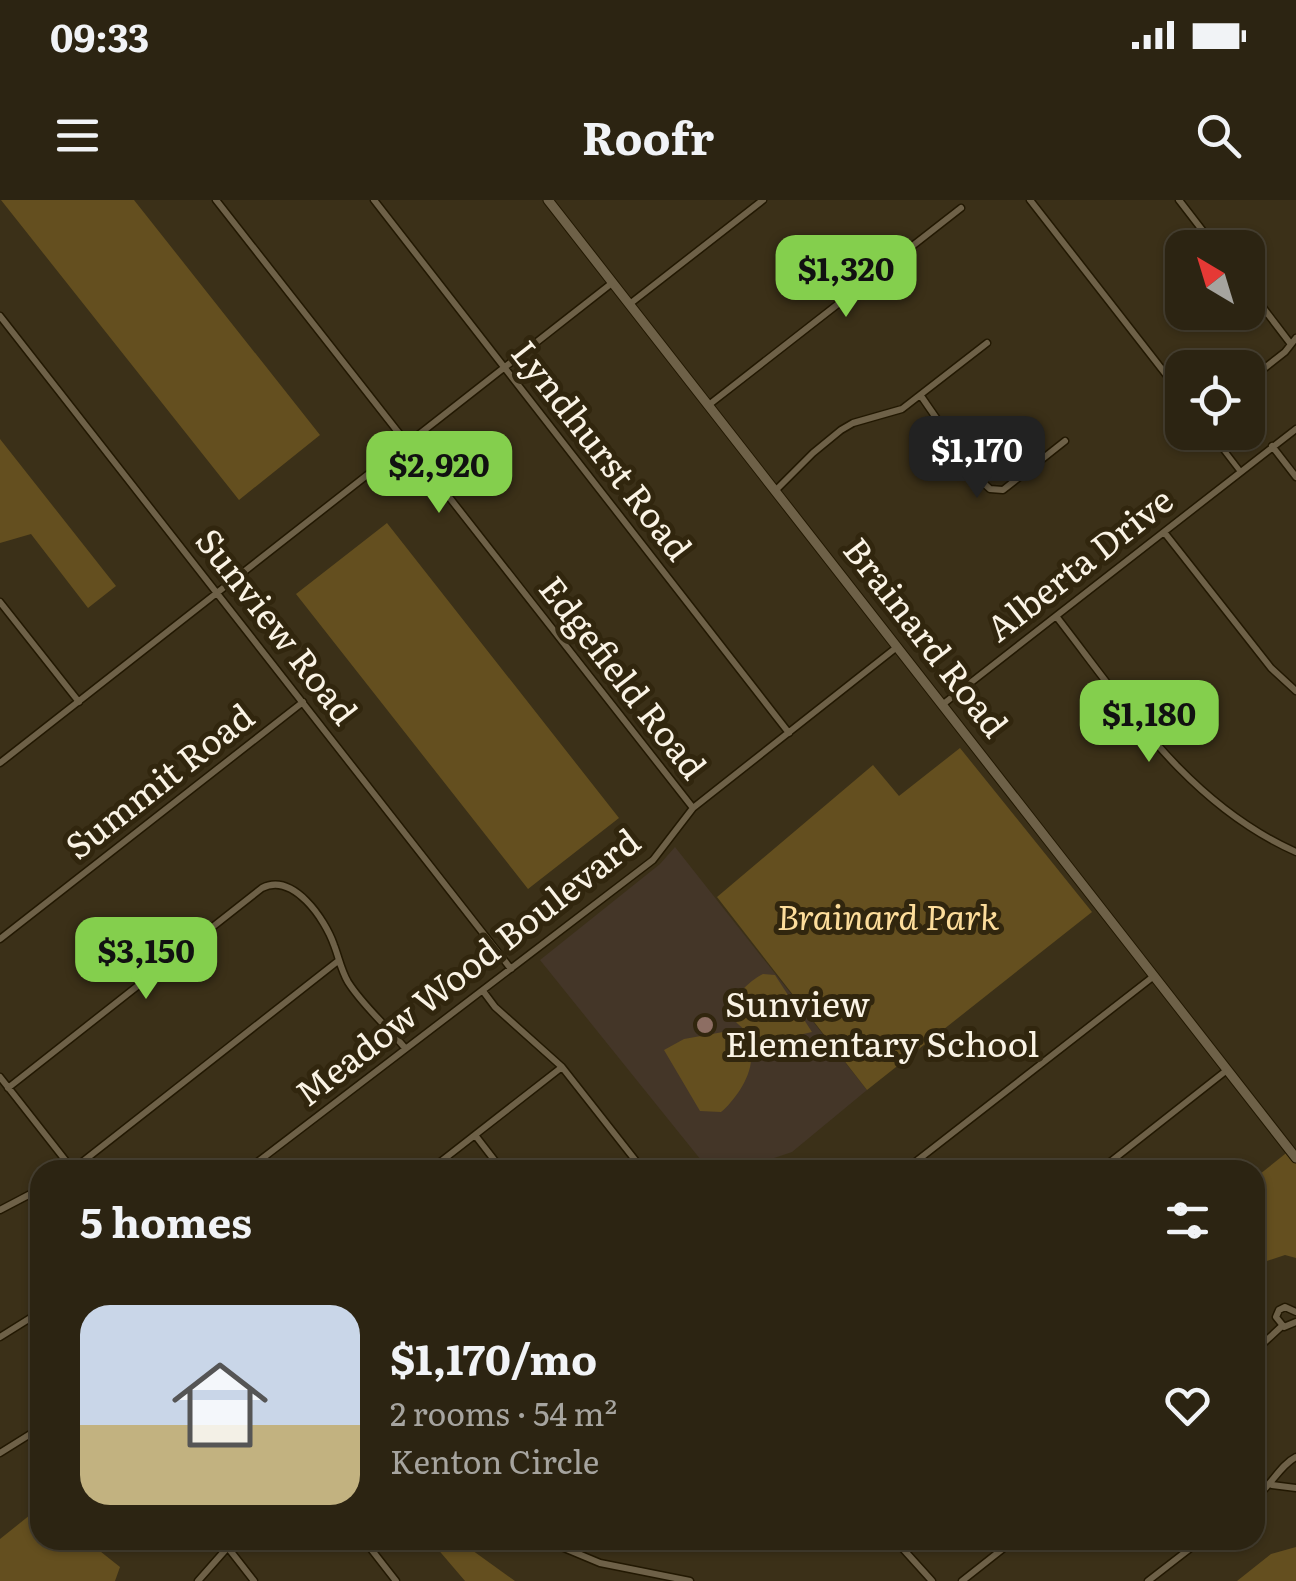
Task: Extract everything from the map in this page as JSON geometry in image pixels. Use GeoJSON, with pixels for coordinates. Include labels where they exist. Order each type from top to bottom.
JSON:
{"type":"FeatureCollection","features":[{"type":"Feature","properties":{"kind":"main road","name":"Brainard Road"},"geometry":{"type":"LineString","coordinates":[[551,201],[1296,1158]]}},
{"type":"Feature","properties":{"kind":"street","name":"Edgefield Road"},"geometry":{"type":"LineString","coordinates":[[216,200],[693,808]]}},
{"type":"Feature","properties":{"kind":"street","name":"Lyndhurst Road"},"geometry":{"type":"LineString","coordinates":[[374,200],[789,733]]}},
{"type":"Feature","properties":{"kind":"street"},"geometry":{"type":"LineString","coordinates":[[630,303],[763,200]]}},
{"type":"Feature","properties":{"kind":"street"},"geometry":{"type":"LineString","coordinates":[[1030,200],[1165,374]]}},
{"type":"Feature","properties":{"kind":"street"},"geometry":{"type":"LineString","coordinates":[[1179,200],[1202,230]]}},
{"type":"Feature","properties":{"kind":"street"},"geometry":{"type":"LineString","coordinates":[[710,404],[961,208]]}},
{"type":"Feature","properties":{"kind":"street"},"geometry":{"type":"LineString","coordinates":[[0,763],[612,284]]}},
{"type":"Feature","properties":{"kind":"street"},"geometry":{"type":"LineString","coordinates":[[1265,308],[1293,340],[1265,368]]}},
{"type":"Feature","properties":{"kind":"street","name":"Sunview Road"},"geometry":{"type":"LineString","coordinates":[[0,316],[511,969]]}},
{"type":"Feature","properties":{"kind":"street"},"geometry":{"type":"LineString","coordinates":[[775,491],[841,430],[902,409],[987,343]]}},
{"type":"Feature","properties":{"kind":"street"},"geometry":{"type":"LineString","coordinates":[[921,396],[977,477],[990,488],[1003,490],[1065,442]]}},
{"type":"Feature","properties":{"kind":"street","name":"Alberta Drive"},"geometry":{"type":"LineString","coordinates":[[942,705],[1296,428]]}},
{"type":"Feature","properties":{"kind":"street"},"geometry":{"type":"LineString","coordinates":[[1272,446],[1296,477]]}},
{"type":"Feature","properties":{"kind":"street"},"geometry":{"type":"LineString","coordinates":[[1224,450],[1240,471]]}},
{"type":"Feature","properties":{"kind":"street"},"geometry":{"type":"LineString","coordinates":[[1164,532],[1271,668],[1296,691]]}},
{"type":"Feature","properties":{"kind":"street"},"geometry":{"type":"LineString","coordinates":[[0,602],[79,702]]}},
{"type":"Feature","properties":{"kind":"street"},"geometry":{"type":"LineString","coordinates":[[1056,616],[1163,754],[1189,781],[1246,827],[1296,852]]}},
{"type":"Feature","properties":{"kind":"street","name":"Meadow Wood Boulevard"},"geometry":{"type":"LineString","coordinates":[[260,1160],[653,860],[693,808],[897,648]]}},
{"type":"Feature","properties":{"kind":"street","name":"Summit Road"},"geometry":{"type":"LineString","coordinates":[[0,939],[303,702]]}},
{"type":"Feature","properties":{"kind":"street"},"geometry":{"type":"LineString","coordinates":[[8,1088],[273,883],[298,894],[326,928],[348,981],[405,1048]]}},
{"type":"Feature","properties":{"kind":"street"},"geometry":{"type":"LineString","coordinates":[[86,1160],[338,961]]}},
{"type":"Feature","properties":{"kind":"street"},"geometry":{"type":"LineString","coordinates":[[919,1160],[1154,976]]}},
{"type":"Feature","properties":{"kind":"street"},"geometry":{"type":"LineString","coordinates":[[483,991],[495,1008],[562,1067],[635,1160]]}},
{"type":"Feature","properties":{"kind":"street"},"geometry":{"type":"LineString","coordinates":[[443,1160],[562,1067]]}},
{"type":"Feature","properties":{"kind":"street"},"geometry":{"type":"LineString","coordinates":[[1113,1160],[1228,1070]]}},
{"type":"Feature","properties":{"kind":"street"},"geometry":{"type":"LineString","coordinates":[[0,1078],[65,1160]]}},
{"type":"Feature","properties":{"kind":"street"},"geometry":{"type":"LineString","coordinates":[[475,1135],[494,1160]]}},
{"type":"Feature","properties":{"kind":"street"},"geometry":{"type":"LineString","coordinates":[[0,1210],[30,1194]]}},
{"type":"Feature","properties":{"kind":"street"},"geometry":{"type":"LineString","coordinates":[[1296,1312],[1289,1307],[1279,1310],[1276,1318],[1288,1328],[1296,1322]]}},
{"type":"Feature","properties":{"kind":"street"},"geometry":{"type":"LineString","coordinates":[[0,1337],[30,1318]]}},
{"type":"Feature","properties":{"kind":"street"},"geometry":{"type":"LineString","coordinates":[[1265,1342],[1282,1326]]}},
{"type":"Feature","properties":{"kind":"street"},"geometry":{"type":"LineString","coordinates":[[0,1453],[30,1434]]}},
{"type":"Feature","properties":{"kind":"street"},"geometry":{"type":"LineString","coordinates":[[1265,1490],[1296,1457]]}},
{"type":"Feature","properties":{"kind":"street"},"geometry":{"type":"LineString","coordinates":[[1272,1485],[1296,1488]]}},
{"type":"Feature","properties":{"kind":"street"},"geometry":{"type":"LineString","coordinates":[[198,1581],[221,1550]]}},
{"type":"Feature","properties":{"kind":"street"},"geometry":{"type":"LineString","coordinates":[[230,1550],[254,1581]]}},
{"type":"Feature","properties":{"kind":"street"},"geometry":{"type":"LineString","coordinates":[[372,1550],[396,1581]]}},
{"type":"Feature","properties":{"kind":"street"},"geometry":{"type":"LineString","coordinates":[[568,1550],[600,1563],[690,1581]]}},
{"type":"Feature","properties":{"kind":"street"},"geometry":{"type":"LineString","coordinates":[[904,1550],[932,1581]]}},
{"type":"Feature","properties":{"kind":"street"},"geometry":{"type":"LineString","coordinates":[[962,1581],[1001,1550]]}},
{"type":"Feature","properties":{"kind":"street"},"geometry":{"type":"LineString","coordinates":[[1148,1581],[1188,1550]]}},
{"type":"Feature","properties":{"kind":"shaded area","name":"Sunview Elementary School"},"geometry":{"type":"Polygon","coordinates":[[[675,847],[867,1090],[792,1152],[768,1160],[701,1160],[540,960],[660,864],[675,847]]]}},
{"type":"Feature","properties":{"kind":"green space"},"geometry":{"type":"Polygon","coordinates":[[[1,200],[134,200],[320,435],[239,500],[1,200]]]}},
{"type":"Feature","properties":{"kind":"green space"},"geometry":{"type":"Polygon","coordinates":[[[0,439],[116,586],[88,608],[31,534],[0,543],[0,439]]]}},
{"type":"Feature","properties":{"kind":"green space"},"geometry":{"type":"Polygon","coordinates":[[[387,523],[619,818],[528,889],[296,594],[387,523]]]}},
{"type":"Feature","properties":{"kind":"green space","name":"Brainard Park"},"geometry":{"type":"Polygon","coordinates":[[[960,748],[1092,912],[867,1090],[717,897],[873,765],[899,796],[960,748]]]}},
{"type":"Feature","properties":{"kind":"green space"},"geometry":{"type":"Polygon","coordinates":[[[763,974],[775,975],[812,1032],[769,1040],[752,1035],[733,1019],[740,992],[763,974]]]}},
{"type":"Feature","properties":{"kind":"green space"},"geometry":{"type":"Polygon","coordinates":[[[723,1032],[745,1043],[750,1051],[749,1070],[734,1099],[721,1112],[700,1111],[664,1050],[684,1039],[723,1032]]]}},
{"type":"Feature","properties":{"kind":"green space"},"geometry":{"type":"Polygon","coordinates":[[[1290,1150],[1296,1158],[1296,1258],[1285,1255],[1265,1262],[1265,1170],[1290,1150]]]}},
{"type":"Feature","properties":{"kind":"green space"},"geometry":{"type":"Polygon","coordinates":[[[30,1515],[30,1550],[99,1550],[120,1567],[115,1581],[0,1581],[0,1539],[30,1515]]]}},
{"type":"Feature","properties":{"kind":"green space"},"geometry":{"type":"Polygon","coordinates":[[[1296,1547],[1296,1581],[1237,1581],[1271,1554],[1296,1547]]]}},
{"type":"Feature","properties":{"kind":"green space"},"geometry":{"type":"Polygon","coordinates":[[[439,1550],[472,1550],[515,1581],[465,1581],[439,1550]]]}},
{"type":"Feature","properties":{"kind":"place","name":"Sunview Elementary School"},"geometry":{"type":"Point","coordinates":[705,1025]}}]}
